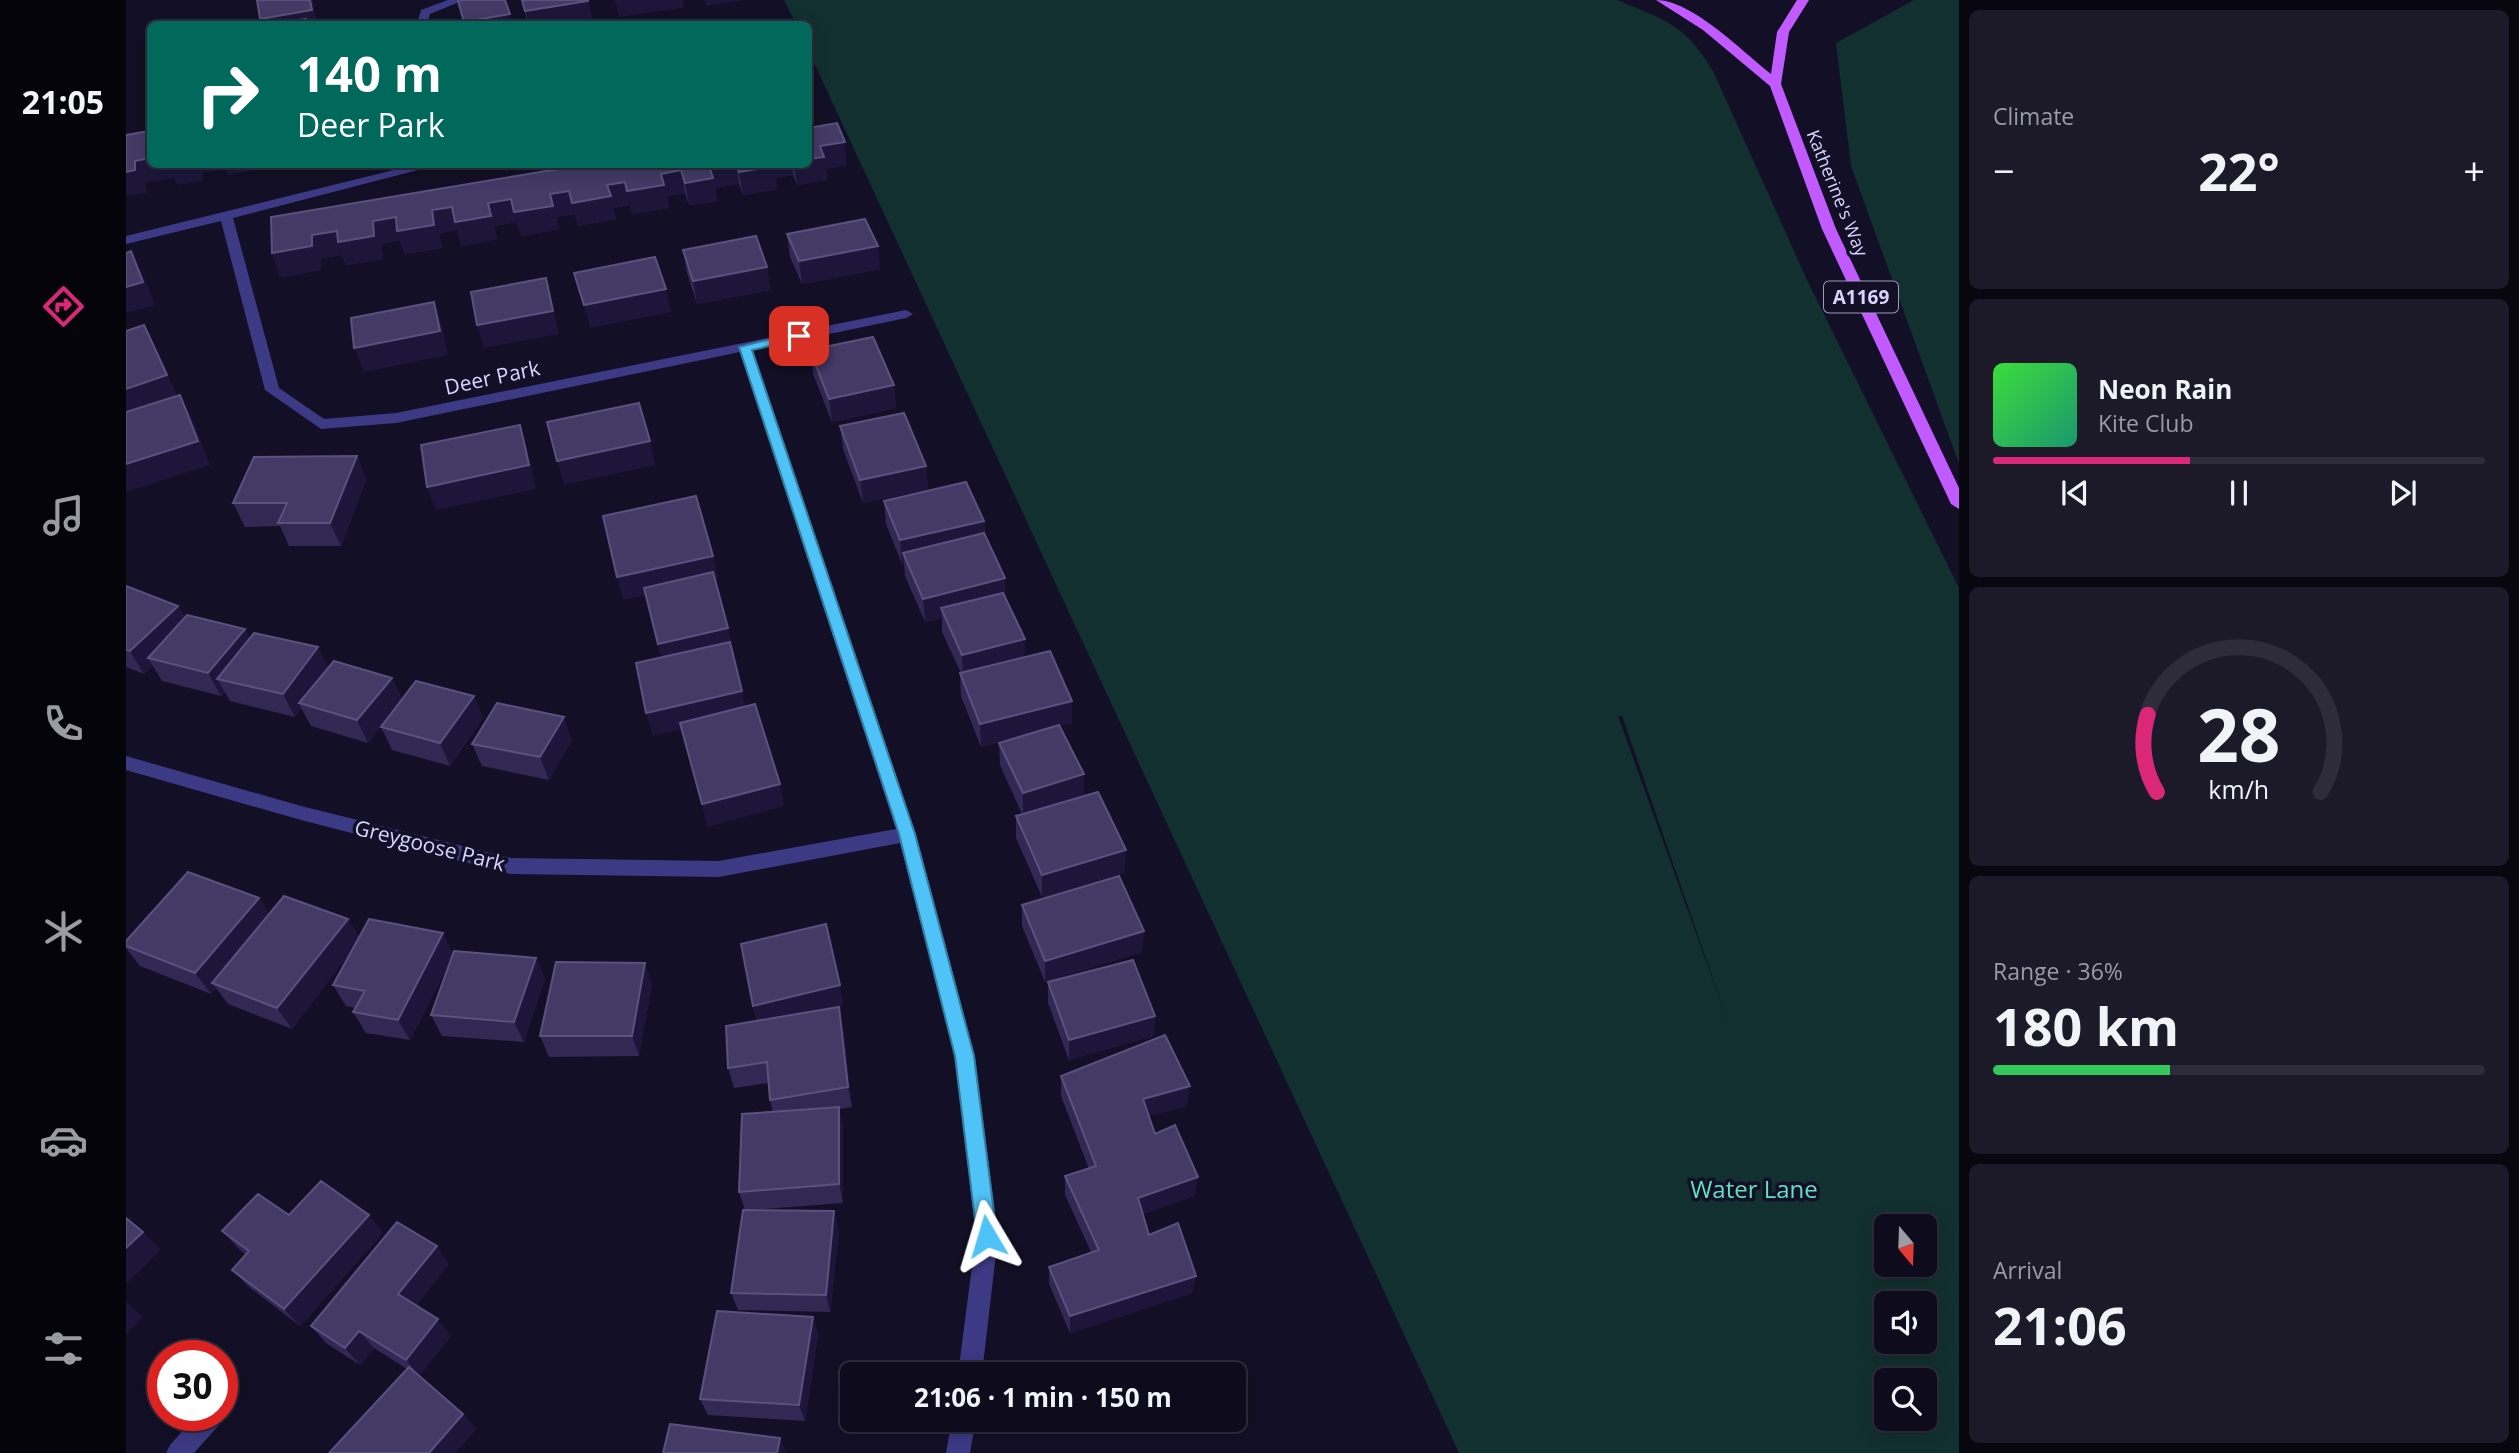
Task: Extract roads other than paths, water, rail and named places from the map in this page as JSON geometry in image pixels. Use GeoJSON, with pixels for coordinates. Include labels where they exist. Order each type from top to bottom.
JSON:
{"type":"FeatureCollection","features":[{"type":"Feature","properties":{"kind":"main road"},"geometry":{"type":"LineString","coordinates":[[1662,0],[1707,28],[1775,84]]}},
{"type":"Feature","properties":{"kind":"main road","name":"Katherine's Way"},"geometry":{"type":"LineString","coordinates":[[1802,0],[1783,32],[1775,84],[1829,229],[1959,504]]}},
{"type":"Feature","properties":{"kind":"street"},"geometry":{"type":"LineString","coordinates":[[423,21],[425,12],[458,0]]}},
{"type":"Feature","properties":{"kind":"street"},"geometry":{"type":"LineString","coordinates":[[126,240],[419,168]]}},
{"type":"Feature","properties":{"kind":"street","name":"Deer Park"},"geometry":{"type":"LineString","coordinates":[[226,215],[272,390],[321,424],[396,418],[906,314]]}},
{"type":"Feature","properties":{"kind":"street"},"geometry":{"type":"LineString","coordinates":[[745,347],[907,834],[965,1056],[987,1236],[971,1362]]}},
{"type":"Feature","properties":{"kind":"street","name":"Greygoose Park"},"geometry":{"type":"LineString","coordinates":[[126,763],[301,813],[511,866],[719,869],[907,834]]}},
{"type":"Feature","properties":{"kind":"street"},"geometry":{"type":"LineString","coordinates":[[178,1453],[198,1431]]}},
{"type":"Feature","properties":{"kind":"street"},"geometry":{"type":"LineString","coordinates":[[958,1453],[962,1432]]}},
{"type":"Feature","properties":{"kind":"park label","name":"Water Lane"},"geometry":{"type":"Point","coordinates":[1754,1188]}}]}
